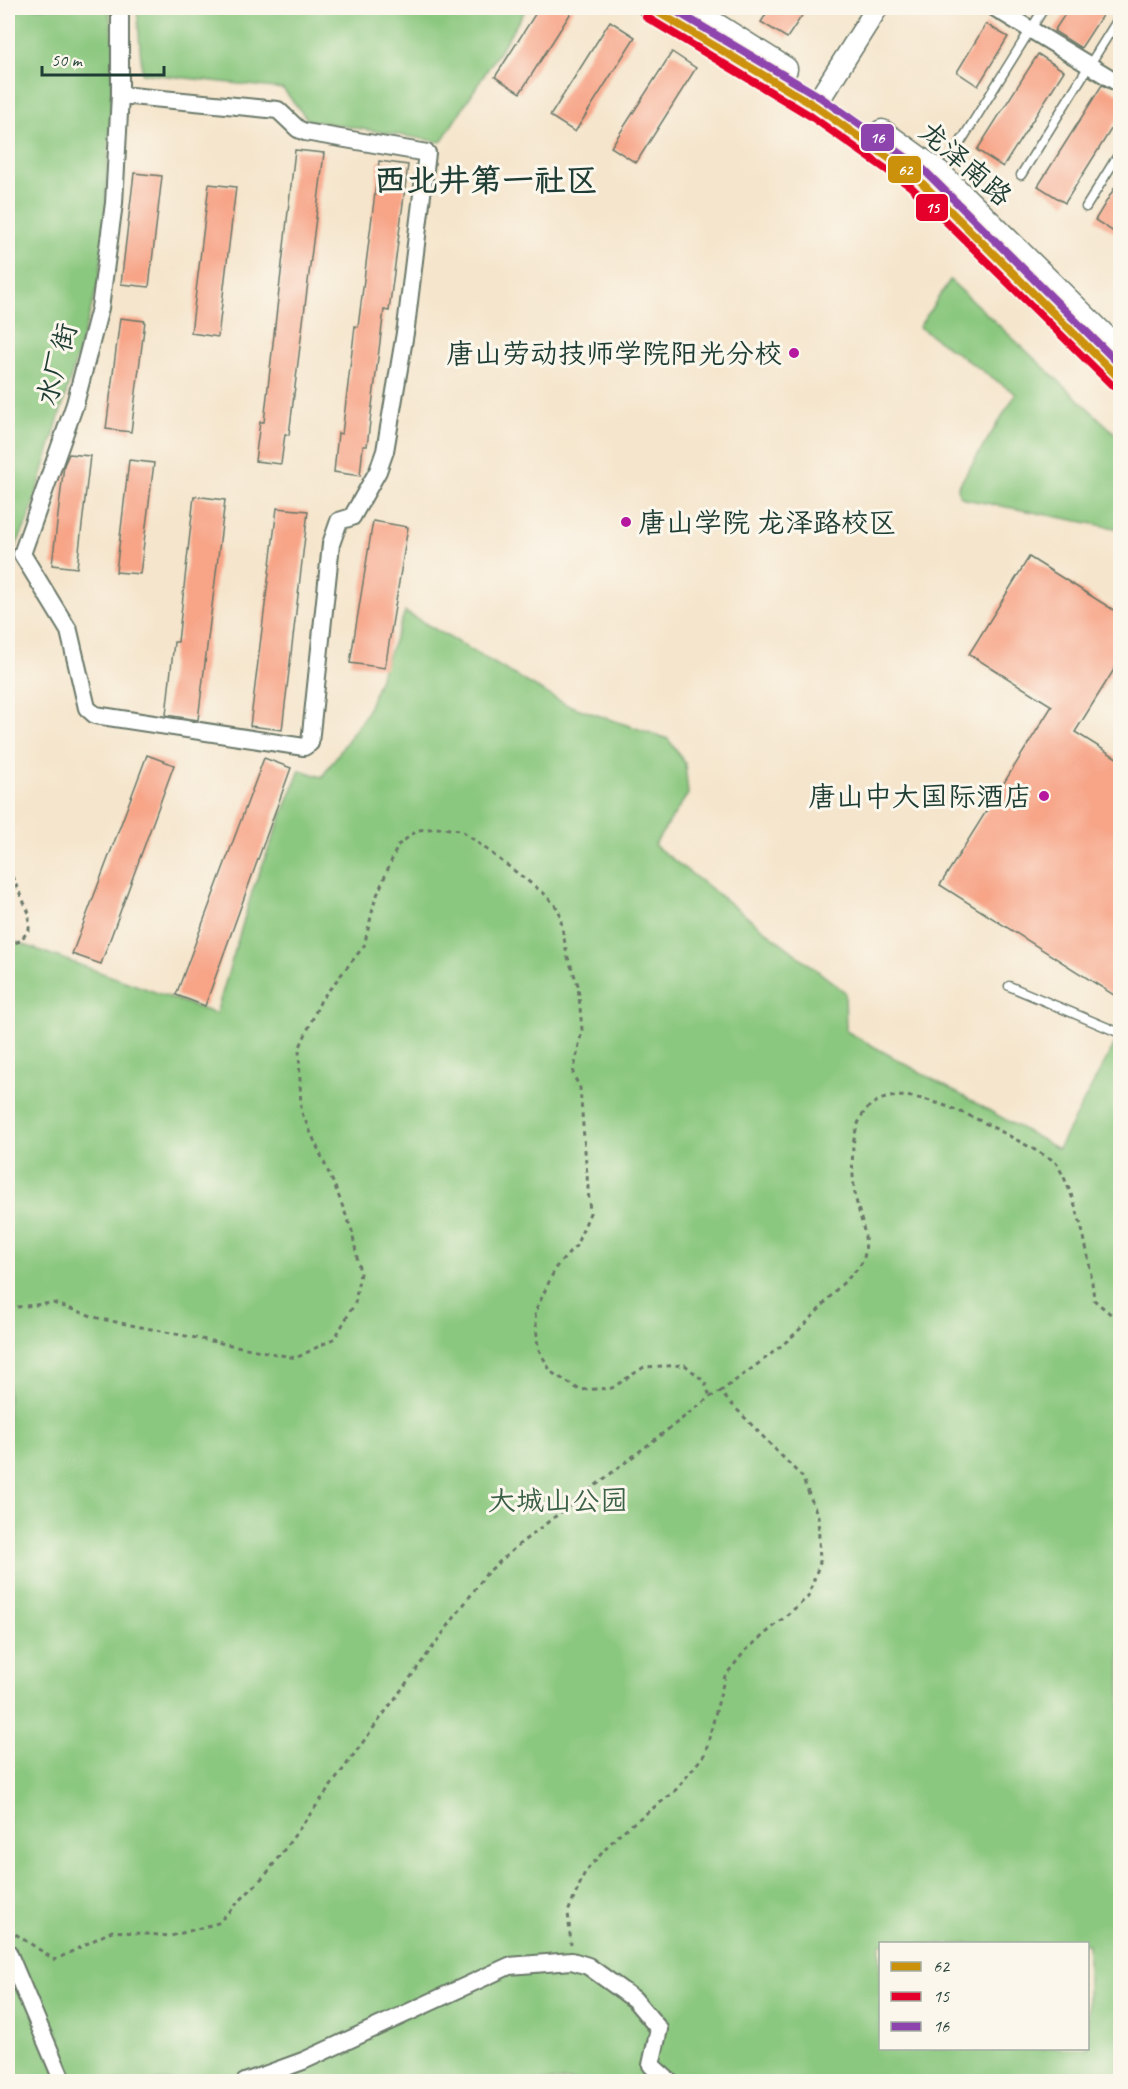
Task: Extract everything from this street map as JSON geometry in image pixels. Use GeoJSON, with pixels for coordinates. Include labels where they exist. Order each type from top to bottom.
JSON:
{"type":"FeatureCollection","features":[{"type":"Feature","properties":{"kind":"main road","name":"龙泽南路"},"geometry":{"type":"LineString","coordinates":[[651,8],[899,142],[939,173],[1120,352]]}},
{"type":"Feature","properties":{"kind":"main road","name":"龙泽南路"},"geometry":{"type":"LineString","coordinates":[[688,8],[819,100],[917,178],[1120,379]]}},
{"type":"Feature","properties":{"kind":"street","name":"水厂街"},"geometry":{"type":"LineString","coordinates":[[120,8],[120,95],[114,203],[100,308],[75,404],[22,554],[69,631],[87,708],[95,715],[304,747],[310,743],[331,544],[339,521],[351,517],[378,471],[385,451],[406,327],[427,153],[305,132],[298,129],[278,110],[120,95]]}},
{"type":"Feature","properties":{"kind":"street"},"geometry":{"type":"LineString","coordinates":[[819,100],[877,8]]}},
{"type":"Feature","properties":{"kind":"street"},"geometry":{"type":"LineString","coordinates":[[995,8],[1120,84]]}},
{"type":"Feature","properties":{"kind":"street"},"geometry":{"type":"LineString","coordinates":[[8,1952],[63,2082]]}},
{"type":"Feature","properties":{"kind":"street"},"geometry":{"type":"LineString","coordinates":[[245,2082],[303,2061],[509,1966],[572,1961],[588,1966],[634,1999],[659,2029],[651,2065],[670,2082]]}},
{"type":"Feature","properties":{"kind":"lane"},"geometry":{"type":"LineString","coordinates":[[960,143],[1044,8]]}},
{"type":"Feature","properties":{"kind":"lane"},"geometry":{"type":"LineString","coordinates":[[1021,175],[1120,16]]}},
{"type":"Feature","properties":{"kind":"lane"},"geometry":{"type":"LineString","coordinates":[[1086,207],[1120,152]]}},
{"type":"Feature","properties":{"kind":"lane"},"geometry":{"type":"LineString","coordinates":[[1009,986],[1120,1033]]}},
{"type":"Feature","properties":{"kind":"path"},"geometry":{"type":"LineString","coordinates":[[8,1308],[53,1304],[101,1319],[296,1358],[335,1338],[355,1303],[360,1273],[352,1231],[301,1111],[300,1049],[321,1000],[364,946],[375,900],[398,846],[418,830],[440,828],[461,830],[546,895],[559,910],[567,955],[578,985],[582,1030],[573,1074],[580,1088],[591,1213],[576,1246],[556,1267],[535,1312],[538,1348],[551,1372],[580,1390],[612,1388],[644,1367],[685,1365],[705,1382],[710,1397]]}},
{"type":"Feature","properties":{"kind":"path"},"geometry":{"type":"LineString","coordinates":[[8,868],[29,913],[29,930],[20,940],[8,945]]}},
{"type":"Feature","properties":{"kind":"path"},"geometry":{"type":"LineString","coordinates":[[8,1929],[55,1960],[112,1931],[171,1936],[218,1923],[267,1873],[487,1573],[517,1546],[798,1331],[861,1264],[867,1247],[855,1193],[851,1151],[858,1122],[871,1104],[895,1095],[945,1103],[1055,1161],[1063,1174],[1090,1260],[1094,1300],[1113,1316],[1120,1318]]}},
{"type":"Feature","properties":{"kind":"path"},"geometry":{"type":"LineString","coordinates":[[572,1961],[568,1912],[585,1872],[618,1834],[674,1792],[705,1754],[725,1676],[746,1651],[808,1597],[820,1562],[818,1516],[802,1477],[720,1392]]}},
{"type":"Feature","properties":{"kind":"green space"},"geometry":{"type":"Polygon","coordinates":[[[8,8],[109,8],[114,46],[104,235],[99,282],[29,518],[16,546],[8,557],[8,8]]]}},
{"type":"Feature","properties":{"kind":"green space"},"geometry":{"type":"Polygon","coordinates":[[[137,8],[527,8],[441,142],[308,120],[283,89],[142,73],[137,8]]]}},
{"type":"Feature","properties":{"kind":"green space"},"geometry":{"type":"Polygon","coordinates":[[[950,280],[1120,438],[1120,529],[965,499],[959,495],[958,487],[1016,394],[919,327],[950,280]]]}},
{"type":"Feature","properties":{"kind":"green space","name":"大城山公园"},"geometry":{"type":"Polygon","coordinates":[[[405,612],[565,704],[668,739],[685,763],[688,794],[654,845],[845,992],[846,1031],[1058,1149],[1120,1034],[1120,2081],[8,2081],[8,939],[216,1014],[253,889],[300,770],[322,777],[366,714],[405,612]]]}},
{"type":"Feature","properties":{"kind":"building"},"geometry":{"type":"Polygon","coordinates":[[[539,8],[574,8],[520,93],[495,77],[539,8]]]}},
{"type":"Feature","properties":{"kind":"building"},"geometry":{"type":"Polygon","coordinates":[[[770,8],[807,8],[787,38],[761,22],[770,8]]]}},
{"type":"Feature","properties":{"kind":"building"},"geometry":{"type":"Polygon","coordinates":[[[1069,8],[1107,8],[1081,48],[1054,31],[1069,8]]]}},
{"type":"Feature","properties":{"kind":"building"},"geometry":{"type":"Polygon","coordinates":[[[610,21],[635,37],[575,132],[550,116],[610,21]]]}},
{"type":"Feature","properties":{"kind":"building"},"geometry":{"type":"Polygon","coordinates":[[[986,24],[1008,37],[978,86],[957,72],[986,24]]]}},
{"type":"Feature","properties":{"kind":"building"},"geometry":{"type":"Polygon","coordinates":[[[672,52],[696,68],[636,163],[611,147],[672,52]]]}},
{"type":"Feature","properties":{"kind":"building"},"geometry":{"type":"Polygon","coordinates":[[[1038,54],[1064,71],[1003,167],[977,150],[1038,54]]]}},
{"type":"Feature","properties":{"kind":"building"},"geometry":{"type":"Polygon","coordinates":[[[1102,85],[1120,94],[1120,115],[1065,203],[1038,186],[1102,85]]]}},
{"type":"Feature","properties":{"kind":"building"},"geometry":{"type":"Polygon","coordinates":[[[295,150],[324,153],[289,435],[285,434],[281,464],[255,461],[260,422],[264,422],[295,150]]]}},
{"type":"Feature","properties":{"kind":"building"},"geometry":{"type":"Polygon","coordinates":[[[379,161],[408,165],[389,311],[384,310],[367,446],[363,446],[360,476],[334,472],[338,433],[342,434],[355,326],[358,327],[379,161]]]}},
{"type":"Feature","properties":{"kind":"building"},"geometry":{"type":"Polygon","coordinates":[[[134,173],[162,176],[149,287],[121,284],[134,173]]]}},
{"type":"Feature","properties":{"kind":"building"},"geometry":{"type":"Polygon","coordinates":[[[1120,179],[1120,236],[1095,220],[1120,179]]]}},
{"type":"Feature","properties":{"kind":"building"},"geometry":{"type":"Polygon","coordinates":[[[209,184],[236,187],[218,337],[191,333],[209,184]]]}},
{"type":"Feature","properties":{"kind":"building"},"geometry":{"type":"Polygon","coordinates":[[[120,318],[145,321],[131,432],[106,429],[120,318]]]}},
{"type":"Feature","properties":{"kind":"building"},"geometry":{"type":"Polygon","coordinates":[[[69,454],[90,456],[77,568],[52,565],[64,465],[69,454]]]}},
{"type":"Feature","properties":{"kind":"building"},"geometry":{"type":"Polygon","coordinates":[[[129,460],[154,463],[140,574],[116,572],[129,460]]]}},
{"type":"Feature","properties":{"kind":"building"},"geometry":{"type":"Polygon","coordinates":[[[194,496],[225,500],[198,720],[166,715],[174,642],[178,642],[194,496]]]}},
{"type":"Feature","properties":{"kind":"building"},"geometry":{"type":"Polygon","coordinates":[[[277,508],[308,511],[282,730],[250,726],[277,508]]]}},
{"type":"Feature","properties":{"kind":"building"},"geometry":{"type":"Polygon","coordinates":[[[373,521],[408,527],[385,668],[350,663],[373,521]]]}},
{"type":"Feature","properties":{"kind":"building","name":"唐山中大国际酒店"},"geometry":{"type":"Polygon","coordinates":[[[1029,557],[1120,614],[1120,660],[1075,732],[1120,760],[1120,999],[940,885],[1052,706],[969,654],[1029,557]]]}},
{"type":"Feature","properties":{"kind":"building"},"geometry":{"type":"Polygon","coordinates":[[[147,755],[174,765],[101,964],[72,954],[147,755]]]}},
{"type":"Feature","properties":{"kind":"building"},"geometry":{"type":"Polygon","coordinates":[[[264,758],[291,768],[205,1006],[176,995],[264,758]]]}},
{"type":"Feature","properties":{"kind":"transit line","name":"62"},"geometry":{"type":"LineString","coordinates":[[651,8],[815,106],[917,178],[1120,379]]}},
{"type":"Feature","properties":{"kind":"transit line","name":"16"},"geometry":{"type":"LineString","coordinates":[[671,8],[820,97],[924,170],[1120,365]]}},
{"type":"Feature","properties":{"kind":"transit line","name":"15"},"geometry":{"type":"LineString","coordinates":[[646,17],[809,115],[910,186],[1113,386]]}},
{"type":"Feature","properties":{"kind":"place","name":"唐山劳动技师学院阳光分校"},"geometry":{"type":"Point","coordinates":[794,353]}},
{"type":"Feature","properties":{"kind":"place","name":"唐山学院 龙泽路校区"},"geometry":{"type":"Point","coordinates":[626,522]}},
{"type":"Feature","properties":{"kind":"place","name":"唐山中大国际酒店"},"geometry":{"type":"Point","coordinates":[1044,796]}},
{"type":"Feature","properties":{"kind":"district","name":"西北井第一社区"},"geometry":{"type":"Point","coordinates":[486,180]}}]}
